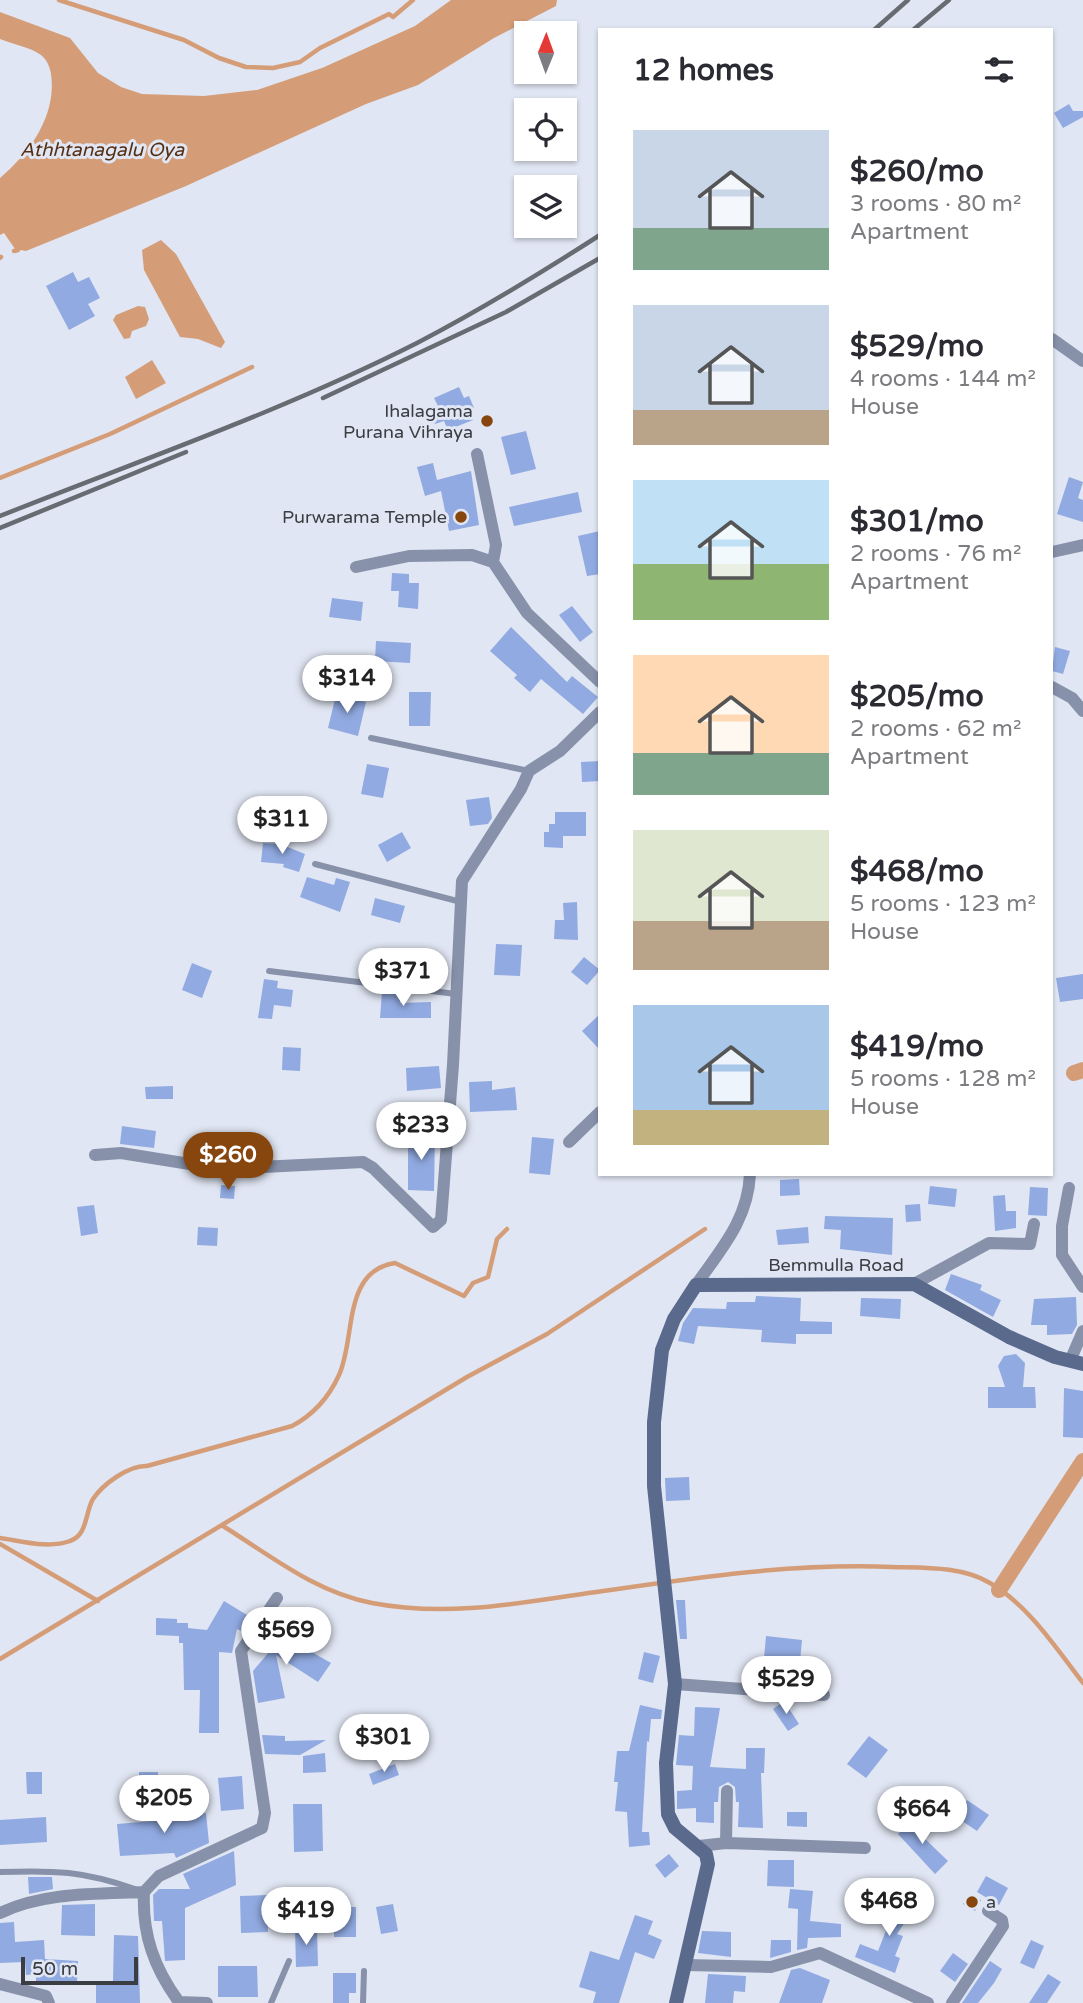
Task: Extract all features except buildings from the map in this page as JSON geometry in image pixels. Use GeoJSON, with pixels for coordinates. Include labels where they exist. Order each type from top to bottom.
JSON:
{"type":"FeatureCollection","features":[{"type":"Feature","properties":{"kind":"street"},"geometry":{"type":"LineString","coordinates":[[1053,340],[1083,360]]}},
{"type":"Feature","properties":{"kind":"street"},"geometry":{"type":"LineString","coordinates":[[477,454],[496,545],[493,562]]}},
{"type":"Feature","properties":{"kind":"street"},"geometry":{"type":"LineString","coordinates":[[1053,552],[1083,545]]}},
{"type":"Feature","properties":{"kind":"street"},"geometry":{"type":"LineString","coordinates":[[356,566],[409,556],[472,555],[493,562],[527,613],[594,668]]}},
{"type":"Feature","properties":{"kind":"street"},"geometry":{"type":"LineString","coordinates":[[1053,688],[1072,698],[1083,711]]}},
{"type":"Feature","properties":{"kind":"street"},"geometry":{"type":"LineString","coordinates":[[95,1155],[121,1153],[221,1169],[363,1162],[373,1168],[433,1227],[441,1220],[463,881],[521,789],[529,771],[559,751],[598,714]]}},
{"type":"Feature","properties":{"kind":"street"},"geometry":{"type":"LineString","coordinates":[[569,1142],[598,1114]]}},
{"type":"Feature","properties":{"kind":"street"},"geometry":{"type":"LineString","coordinates":[[676,2003],[707,1877],[706,1854],[675,1828],[668,1814],[666,1763],[675,1684],[653,1486],[656,1384],[662,1350],[674,1319],[741,1219],[749,1196],[750,1176]]}},
{"type":"Feature","properties":{"kind":"street"},"geometry":{"type":"LineString","coordinates":[[1069,1188],[1062,1226],[1062,1255],[1083,1287]]}},
{"type":"Feature","properties":{"kind":"street"},"geometry":{"type":"LineString","coordinates":[[914,1284],[989,1243],[1030,1244],[1034,1224]]}},
{"type":"Feature","properties":{"kind":"street","name":"Bemmulla Road"},"geometry":{"type":"LineString","coordinates":[[696,1285],[914,1284],[978,1322],[1077,1362]]}},
{"type":"Feature","properties":{"kind":"street"},"geometry":{"type":"LineString","coordinates":[[1077,1362],[1083,1331]]}},
{"type":"Feature","properties":{"kind":"street"},"geometry":{"type":"LineString","coordinates":[[207,2003],[179,2002],[164,1982],[149,1948],[143,1917],[144,1892],[159,1876],[262,1828],[265,1813],[241,1651],[277,1598]]}},
{"type":"Feature","properties":{"kind":"street"},"geometry":{"type":"LineString","coordinates":[[675,1684],[824,1695]]}},
{"type":"Feature","properties":{"kind":"street"},"geometry":{"type":"LineString","coordinates":[[726,1843],[727,1791]]}},
{"type":"Feature","properties":{"kind":"street"},"geometry":{"type":"LineString","coordinates":[[699,1846],[726,1843],[865,1848]]}},
{"type":"Feature","properties":{"kind":"street"},"geometry":{"type":"LineString","coordinates":[[0,1913],[16,1905],[71,1895],[144,1892]]}},
{"type":"Feature","properties":{"kind":"street"},"geometry":{"type":"LineString","coordinates":[[951,2003],[1003,1926],[1002,1920],[988,1911]]}},
{"type":"Feature","properties":{"kind":"street"},"geometry":{"type":"LineString","coordinates":[[685,1965],[771,1967],[807,1954],[820,1953],[928,2003]]}},
{"type":"Feature","properties":{"kind":"street"},"geometry":{"type":"LineString","coordinates":[[0,1984],[46,1996],[49,2003]]}},
{"type":"Feature","properties":{"kind":"lane"},"geometry":{"type":"LineString","coordinates":[[371,738],[529,771]]}},
{"type":"Feature","properties":{"kind":"lane"},"geometry":{"type":"LineString","coordinates":[[315,864],[461,902]]}},
{"type":"Feature","properties":{"kind":"lane"},"geometry":{"type":"LineString","coordinates":[[269,971],[456,994]]}},
{"type":"Feature","properties":{"kind":"lane"},"geometry":{"type":"LineString","coordinates":[[0,1872],[52,1870],[93,1875],[144,1892]]}},
{"type":"Feature","properties":{"kind":"lane"},"geometry":{"type":"LineString","coordinates":[[271,2003],[289,1961]]}},
{"type":"Feature","properties":{"kind":"lane"},"geometry":{"type":"LineString","coordinates":[[363,2003],[364,1971]]}},
{"type":"Feature","properties":{"kind":"water","name":"Athhtanagalu Oya"},"geometry":{"type":"Polygon","coordinates":[[[451,0],[557,0],[556,6],[527,21],[514,21],[514,28],[418,85],[366,104],[186,186],[26,251],[15,249],[4,233],[0,235],[0,178],[21,157],[39,132],[50,104],[52,89],[50,69],[43,57],[37,52],[0,39],[0,12],[70,38],[98,73],[121,87],[142,94],[204,96],[257,90],[322,68],[415,26],[451,0]]]}},
{"type":"Feature","properties":{"kind":"water"},"geometry":{"type":"Polygon","coordinates":[[[161,240],[176,254],[225,342],[221,348],[198,339],[180,337],[144,270],[142,250],[161,240]]]}},
{"type":"Feature","properties":{"kind":"water"},"geometry":{"type":"Polygon","coordinates":[[[138,306],[145,307],[149,319],[146,326],[132,331],[130,338],[124,339],[113,320],[116,315],[138,306]]]}},
{"type":"Feature","properties":{"kind":"water"},"geometry":{"type":"Polygon","coordinates":[[[152,360],[166,383],[136,399],[125,377],[152,360]]]}},
{"type":"Feature","properties":{"kind":"waterway"},"geometry":{"type":"LineString","coordinates":[[59,0],[184,40],[219,58],[246,67],[273,68],[300,62],[320,48],[389,14],[393,17],[413,0]]}},
{"type":"Feature","properties":{"kind":"waterway"},"geometry":{"type":"LineString","coordinates":[[14,251],[18,250]]}},
{"type":"Feature","properties":{"kind":"waterway"},"geometry":{"type":"LineString","coordinates":[[0,478],[110,434],[252,367]]}},
{"type":"Feature","properties":{"kind":"waterway"},"geometry":{"type":"LineString","coordinates":[[1074,1073],[1083,1070]]}},
{"type":"Feature","properties":{"kind":"waterway"},"geometry":{"type":"LineString","coordinates":[[0,1538],[44,1544],[70,1541],[83,1529],[90,1504],[97,1493],[125,1472],[300,1422],[320,1405],[339,1375],[358,1292],[366,1279],[378,1269],[395,1263],[464,1296],[473,1283],[488,1277],[497,1239],[507,1229]]}},
{"type":"Feature","properties":{"kind":"waterway"},"geometry":{"type":"LineString","coordinates":[[0,1659],[467,1377],[547,1334],[705,1229]]}},
{"type":"Feature","properties":{"kind":"waterway"},"geometry":{"type":"LineString","coordinates":[[999,1590],[1083,1461]]}},
{"type":"Feature","properties":{"kind":"waterway"},"geometry":{"type":"LineString","coordinates":[[223,1526],[294,1572],[331,1591],[372,1603],[430,1609],[516,1604],[711,1576],[783,1569],[855,1566],[929,1568],[967,1573],[990,1583],[1017,1603],[1041,1628],[1083,1683]]}},
{"type":"Feature","properties":{"kind":"waterway"},"geometry":{"type":"LineString","coordinates":[[0,1544],[98,1601]]}},
{"type":"Feature","properties":{"kind":"railway"},"geometry":{"type":"LineString","coordinates":[[876,28],[908,0]]}},
{"type":"Feature","properties":{"kind":"railway"},"geometry":{"type":"LineString","coordinates":[[915,28],[949,0]]}},
{"type":"Feature","properties":{"kind":"railway"},"geometry":{"type":"LineString","coordinates":[[0,516],[316,391],[464,318],[598,236]]}},
{"type":"Feature","properties":{"kind":"railway"},"geometry":{"type":"LineString","coordinates":[[323,398],[506,312],[598,259]]}},
{"type":"Feature","properties":{"kind":"railway"},"geometry":{"type":"LineString","coordinates":[[0,528],[186,452]]}},
{"type":"Feature","properties":{"kind":"place","name":"Ihalagama Purana Vihraya"},"geometry":{"type":"Point","coordinates":[487,421]}},
{"type":"Feature","properties":{"kind":"place","name":"Purwarama Temple"},"geometry":{"type":"Point","coordinates":[461,517]}},
{"type":"Feature","properties":{"kind":"place","name":"a"},"geometry":{"type":"Point","coordinates":[972,1902]}}]}
